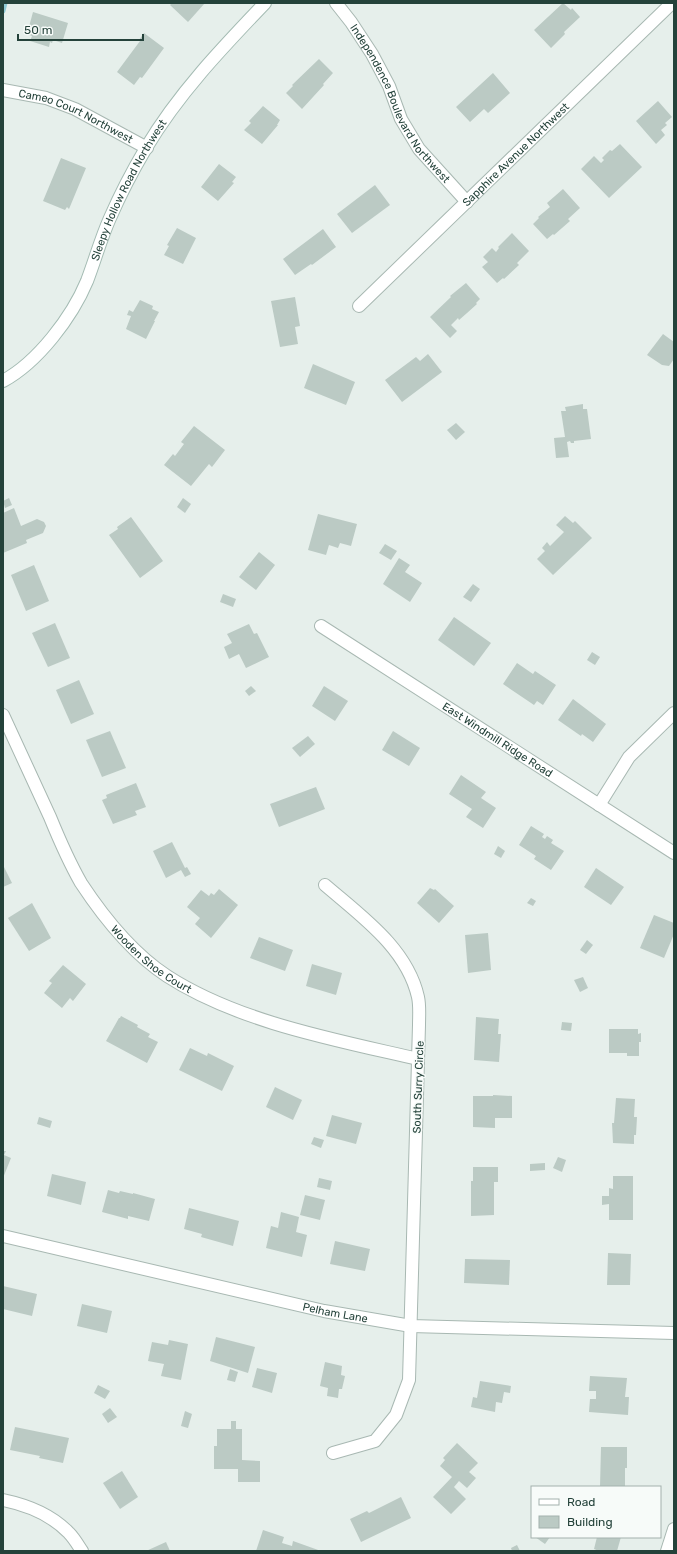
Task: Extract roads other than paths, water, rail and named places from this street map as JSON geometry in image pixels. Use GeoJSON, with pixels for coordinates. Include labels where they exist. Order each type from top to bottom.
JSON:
{"type":"FeatureCollection","features":[{"type":"Feature","properties":{"kind":"street","name":"Sleepy Hollow Road Northwest"},"geometry":{"type":"LineString","coordinates":[[3,381],[13,376],[41,351],[68,317],[86,282],[109,218],[146,148],[188,87],[265,3]]}},
{"type":"Feature","properties":{"kind":"street","name":"Independence Boulevard Northwest"},"geometry":{"type":"LineString","coordinates":[[336,3],[351,22],[372,54],[389,86],[402,119],[419,149],[467,202]]}},
{"type":"Feature","properties":{"kind":"street","name":"Sapphire Avenue Northwest"},"geometry":{"type":"LineString","coordinates":[[359,306],[672,3]]}},
{"type":"Feature","properties":{"kind":"street","name":"Cameo Court Northwest"},"geometry":{"type":"LineString","coordinates":[[3,90],[46,98],[75,109],[146,148]]}},
{"type":"Feature","properties":{"kind":"street","name":"East Windmill Ridge Road"},"geometry":{"type":"LineString","coordinates":[[321,626],[674,853]]}},
{"type":"Feature","properties":{"kind":"street"},"geometry":{"type":"LineString","coordinates":[[600,805],[629,757],[674,713]]}},
{"type":"Feature","properties":{"kind":"street","name":"Wooden Shoe Court"},"geometry":{"type":"LineString","coordinates":[[3,715],[64,849],[81,882],[103,914],[132,948],[166,976],[211,1000],[262,1019],[315,1035],[418,1059]]}},
{"type":"Feature","properties":{"kind":"street","name":"South Surry Circle"},"geometry":{"type":"LineString","coordinates":[[325,885],[386,939],[407,968],[418,998],[419,1025],[409,1380],[396,1415],[374,1441],[333,1453]]}},
{"type":"Feature","properties":{"kind":"street","name":"Pelham Lane"},"geometry":{"type":"LineString","coordinates":[[3,1236],[324,1311],[411,1326],[674,1333]]}},
{"type":"Feature","properties":{"kind":"street"},"geometry":{"type":"LineString","coordinates":[[3,1500],[19,1504],[47,1516],[69,1533],[82,1551]]}},
{"type":"Feature","properties":{"kind":"street"},"geometry":{"type":"LineString","coordinates":[[667,1551],[674,1529]]}},
{"type":"Feature","properties":{"kind":"waterway"},"geometry":{"type":"LineString","coordinates":[[3,11],[5,3]]}}]}
